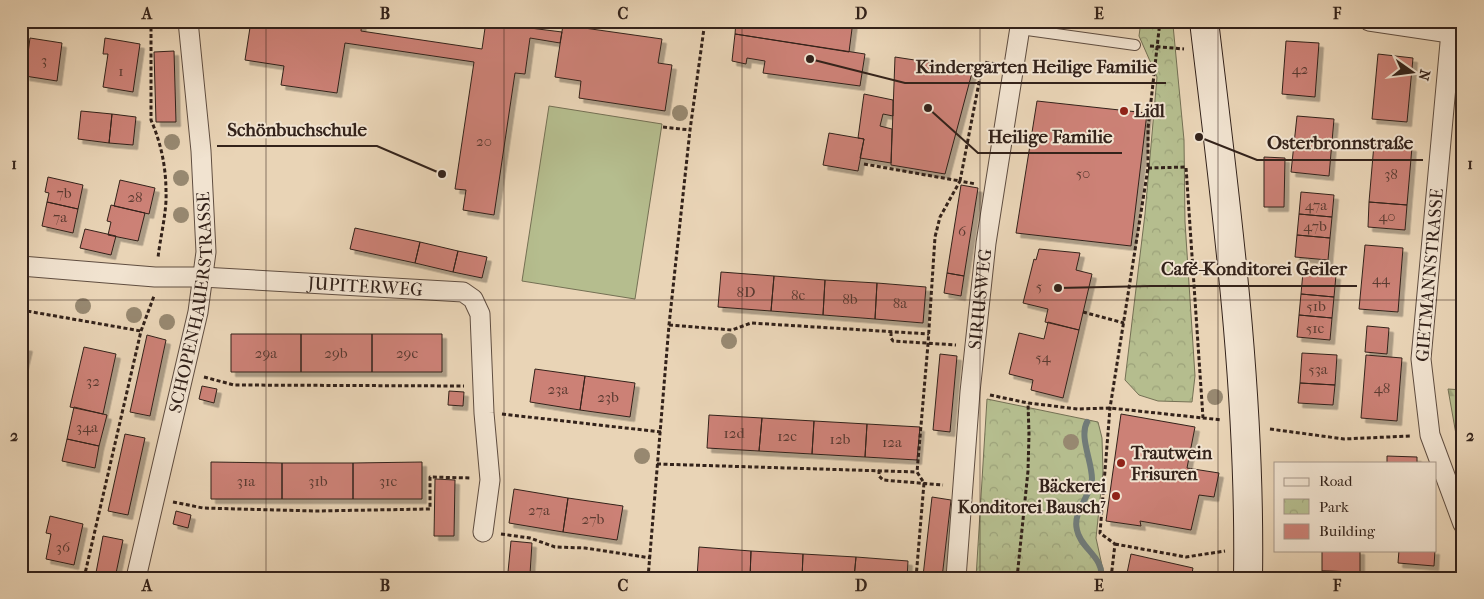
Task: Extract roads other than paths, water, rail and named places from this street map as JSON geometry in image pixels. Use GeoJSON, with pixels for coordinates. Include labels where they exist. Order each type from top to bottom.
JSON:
{"type":"FeatureCollection","features":[{"type":"Feature","properties":{"kind":"street","name":"SCHOPENHAUERSTRASSE"},"geometry":{"type":"LineString","coordinates":[[136,578],[153,498],[198,312],[206,252],[201,152],[188,21]]}},
{"type":"Feature","properties":{"kind":"street"},"geometry":{"type":"LineString","coordinates":[[1204,21],[1234,275],[1246,423],[1248,578]]}},
{"type":"Feature","properties":{"kind":"street"},"geometry":{"type":"LineString","coordinates":[[1369,21],[1455,30]]}},
{"type":"Feature","properties":{"kind":"street","name":"SIRIUSWEG"},"geometry":{"type":"LineString","coordinates":[[956,578],[970,392],[986,243],[1020,25]]}},
{"type":"Feature","properties":{"kind":"street","name":"GIETMANNSTRASSE"},"geometry":{"type":"LineString","coordinates":[[1455,30],[1421,359],[1430,436],[1463,524]]}},
{"type":"Feature","properties":{"kind":"street","name":"JUPITERWEG"},"geometry":{"type":"LineString","coordinates":[[21,266],[155,277],[202,277],[463,292],[473,299],[480,314],[484,413],[490,480],[483,532]]}},
{"type":"Feature","properties":{"kind":"lane"},"geometry":{"type":"LineString","coordinates":[[1020,25],[1135,44]]}},
{"type":"Feature","properties":{"kind":"waterway"},"geometry":{"type":"LineString","coordinates":[[1087,422],[1084,435],[1092,479],[1089,492],[1079,510],[1076,523],[1079,536],[1099,565],[1101,578]]}},
{"type":"Feature","properties":{"kind":"place","name":"Kindergarten Heilige Familie"},"geometry":{"type":"Point","coordinates":[810,59]}},
{"type":"Feature","properties":{"kind":"place","name":"Heilige Familie"},"geometry":{"type":"Point","coordinates":[928,108]}},
{"type":"Feature","properties":{"kind":"place","name":"Lidl"},"geometry":{"type":"Point","coordinates":[1124,111]}},
{"type":"Feature","properties":{"kind":"place","name":"Osterbronnstraße"},"geometry":{"type":"Point","coordinates":[1199,137]}},
{"type":"Feature","properties":{"kind":"place","name":"Schönbuchschule"},"geometry":{"type":"Point","coordinates":[442,174]}},
{"type":"Feature","properties":{"kind":"place","name":"Café-Konditorei Geiler"},"geometry":{"type":"Point","coordinates":[1058,288]}},
{"type":"Feature","properties":{"kind":"place","name":"Trautwein Frisuren"},"geometry":{"type":"Point","coordinates":[1121,463]}},
{"type":"Feature","properties":{"kind":"place","name":"Bäckerei Konditorei Bausch⁷"},"geometry":{"type":"Point","coordinates":[1116,496]}}]}
